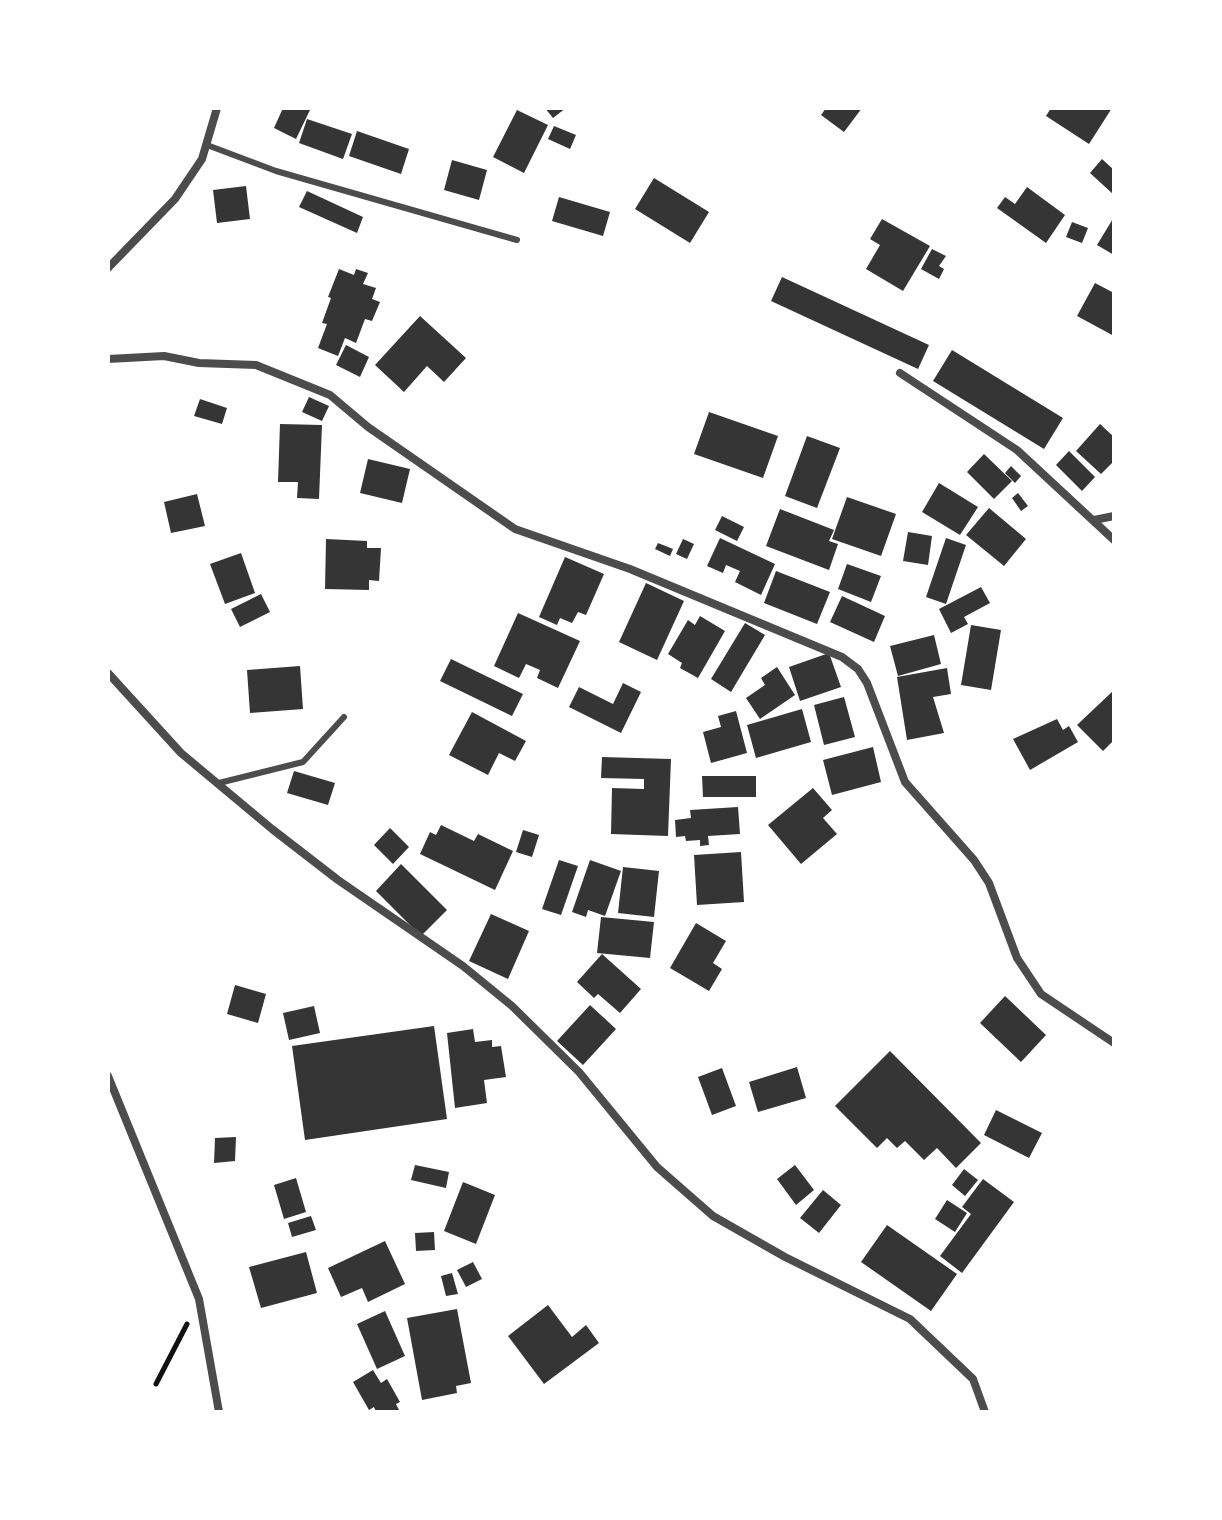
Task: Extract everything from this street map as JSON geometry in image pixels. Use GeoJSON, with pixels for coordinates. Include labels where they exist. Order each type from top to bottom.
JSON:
{"type":"FeatureCollection","features":[{"type":"Feature","properties":{"kind":"street"},"geometry":{"type":"LineString","coordinates":[[108,268],[175,199],[202,159],[217,108]]}},
{"type":"Feature","properties":{"kind":"street"},"geometry":{"type":"LineString","coordinates":[[108,359],[164,356],[199,363],[256,365],[330,395],[368,427],[515,529],[630,569],[763,628],[829,649],[842,657],[858,669],[867,683],[905,782],[974,860],[989,883],[1017,958],[1041,994],[1114,1043]]}},
{"type":"Feature","properties":{"kind":"street"},"geometry":{"type":"LineString","coordinates":[[900,373],[1017,450],[1114,540]]}},
{"type":"Feature","properties":{"kind":"street"},"geometry":{"type":"LineString","coordinates":[[1094,520],[1114,516]]}},
{"type":"Feature","properties":{"kind":"street"},"geometry":{"type":"LineString","coordinates":[[108,673],[181,753],[338,880],[463,966],[512,1006],[579,1072],[657,1167],[713,1216],[785,1257],[910,1319],[973,1379],[985,1412]]}},
{"type":"Feature","properties":{"kind":"street"},"geometry":{"type":"LineString","coordinates":[[108,1076],[199,1299],[219,1412]]}},
{"type":"Feature","properties":{"kind":"lane"},"geometry":{"type":"LineString","coordinates":[[207,145],[276,171],[517,240]]}},
{"type":"Feature","properties":{"kind":"lane"},"geometry":{"type":"LineString","coordinates":[[219,783],[303,762],[344,717]]}},
{"type":"Feature","properties":{"kind":"path"},"geometry":{"type":"LineString","coordinates":[[156,1384],[199,1299]]}},
{"type":"Feature","properties":{"kind":"building"},"geometry":{"type":"Polygon","coordinates":[[[283,108],[310,110],[296,139],[274,128],[283,108]]]}},
{"type":"Feature","properties":{"kind":"building"},"geometry":{"type":"Polygon","coordinates":[[[545,108],[566,108],[553,118],[545,108]]]}},
{"type":"Feature","properties":{"kind":"building"},"geometry":{"type":"Polygon","coordinates":[[[826,108],[862,108],[844,132],[821,115],[826,108]]]}},
{"type":"Feature","properties":{"kind":"building"},"geometry":{"type":"Polygon","coordinates":[[[1051,108],[1112,108],[1089,144],[1046,116],[1051,108]]]}},
{"type":"Feature","properties":{"kind":"building"},"geometry":{"type":"Polygon","coordinates":[[[517,110],[548,125],[524,173],[493,157],[517,110]]]}},
{"type":"Feature","properties":{"kind":"building"},"geometry":{"type":"Polygon","coordinates":[[[307,119],[352,134],[343,159],[299,143],[307,119]]]}},
{"type":"Feature","properties":{"kind":"building"},"geometry":{"type":"Polygon","coordinates":[[[554,126],[576,135],[570,149],[548,139],[554,126]]]}},
{"type":"Feature","properties":{"kind":"building"},"geometry":{"type":"Polygon","coordinates":[[[357,131],[409,149],[401,174],[349,156],[357,131]]]}},
{"type":"Feature","properties":{"kind":"building"},"geometry":{"type":"Polygon","coordinates":[[[1102,159],[1114,170],[1114,195],[1090,173],[1102,159]]]}},
{"type":"Feature","properties":{"kind":"building"},"geometry":{"type":"Polygon","coordinates":[[[452,160],[487,170],[479,200],[444,190],[452,160]]]}},
{"type":"Feature","properties":{"kind":"building"},"geometry":{"type":"Polygon","coordinates":[[[654,178],[709,212],[690,243],[635,209],[654,178]]]}},
{"type":"Feature","properties":{"kind":"building"},"geometry":{"type":"Polygon","coordinates":[[[246,186],[250,219],[217,223],[213,190],[246,186]]]}},
{"type":"Feature","properties":{"kind":"building"},"geometry":{"type":"Polygon","coordinates":[[[1027,187],[1065,215],[1046,243],[997,208],[1005,197],[1015,204],[1027,187]]]}},
{"type":"Feature","properties":{"kind":"building"},"geometry":{"type":"Polygon","coordinates":[[[307,191],[363,217],[357,233],[299,207],[307,191]]]}},
{"type":"Feature","properties":{"kind":"building"},"geometry":{"type":"Polygon","coordinates":[[[559,197],[610,212],[603,236],[552,221],[559,197]]]}},
{"type":"Feature","properties":{"kind":"building"},"geometry":{"type":"Polygon","coordinates":[[[1114,217],[1114,255],[1097,245],[1114,217]]]}},
{"type":"Feature","properties":{"kind":"building"},"geometry":{"type":"Polygon","coordinates":[[[882,219],[930,246],[903,291],[866,269],[880,245],[870,239],[882,219]]]}},
{"type":"Feature","properties":{"kind":"building"},"geometry":{"type":"Polygon","coordinates":[[[1072,222],[1088,228],[1082,243],[1066,237],[1072,222]]]}},
{"type":"Feature","properties":{"kind":"building"},"geometry":{"type":"Polygon","coordinates":[[[932,249],[946,256],[939,266],[944,269],[939,279],[921,269],[932,249]]]}},
{"type":"Feature","properties":{"kind":"building"},"geometry":{"type":"Polygon","coordinates":[[[339,269],[354,275],[356,269],[368,273],[363,284],[376,288],[372,299],[380,302],[372,321],[365,319],[356,343],[345,338],[338,356],[318,348],[327,324],[322,323],[331,298],[328,297],[339,269]]]}},
{"type":"Feature","properties":{"kind":"building"},"geometry":{"type":"Polygon","coordinates":[[[782,277],[929,345],[918,369],[771,301],[782,277]]]}},
{"type":"Feature","properties":{"kind":"building"},"geometry":{"type":"Polygon","coordinates":[[[1095,283],[1114,293],[1114,336],[1077,316],[1095,283]]]}},
{"type":"Feature","properties":{"kind":"building"},"geometry":{"type":"Polygon","coordinates":[[[420,316],[466,358],[444,382],[427,366],[404,392],[375,365],[420,316]]]}},
{"type":"Feature","properties":{"kind":"building"},"geometry":{"type":"Polygon","coordinates":[[[346,345],[369,357],[360,377],[336,365],[346,345]]]}},
{"type":"Feature","properties":{"kind":"building"},"geometry":{"type":"Polygon","coordinates":[[[952,350],[1063,418],[1044,449],[933,381],[952,350]]]}},
{"type":"Feature","properties":{"kind":"building"},"geometry":{"type":"Polygon","coordinates":[[[309,397],[329,406],[322,421],[302,412],[309,397]]]}},
{"type":"Feature","properties":{"kind":"building"},"geometry":{"type":"Polygon","coordinates":[[[200,399],[227,408],[222,424],[194,416],[200,399]]]}},
{"type":"Feature","properties":{"kind":"building"},"geometry":{"type":"Polygon","coordinates":[[[709,412],[778,436],[763,478],[694,454],[709,412]]]}},
{"type":"Feature","properties":{"kind":"building"},"geometry":{"type":"Polygon","coordinates":[[[280,424],[322,425],[319,499],[297,498],[298,482],[278,482],[280,424]]]}},
{"type":"Feature","properties":{"kind":"building"},"geometry":{"type":"Polygon","coordinates":[[[1100,424],[1114,437],[1114,461],[1101,474],[1076,451],[1100,424]]]}},
{"type":"Feature","properties":{"kind":"building"},"geometry":{"type":"Polygon","coordinates":[[[807,436],[840,448],[817,508],[785,496],[807,436]]]}},
{"type":"Feature","properties":{"kind":"building"},"geometry":{"type":"Polygon","coordinates":[[[1069,451],[1095,477],[1082,491],[1056,465],[1069,451]]]}},
{"type":"Feature","properties":{"kind":"building"},"geometry":{"type":"Polygon","coordinates":[[[984,454],[1012,481],[994,499],[967,472],[984,454]]]}},
{"type":"Feature","properties":{"kind":"building"},"geometry":{"type":"Polygon","coordinates":[[[368,459],[410,469],[402,503],[360,493],[368,459]]]}},
{"type":"Feature","properties":{"kind":"building"},"geometry":{"type":"Polygon","coordinates":[[[1011,466],[1021,476],[1015,483],[1005,473],[1011,466]]]}},
{"type":"Feature","properties":{"kind":"building"},"geometry":{"type":"Polygon","coordinates":[[[939,483],[978,507],[960,535],[922,512],[939,483]]]}},
{"type":"Feature","properties":{"kind":"building"},"geometry":{"type":"Polygon","coordinates":[[[1018,493],[1028,506],[1021,511],[1012,498],[1018,493]]]}},
{"type":"Feature","properties":{"kind":"building"},"geometry":{"type":"Polygon","coordinates":[[[197,494],[205,526],[171,533],[164,502],[197,494]]]}},
{"type":"Feature","properties":{"kind":"building"},"geometry":{"type":"Polygon","coordinates":[[[847,497],[896,514],[881,556],[832,539],[847,497]]]}},
{"type":"Feature","properties":{"kind":"building"},"geometry":{"type":"Polygon","coordinates":[[[989,508],[1026,539],[1004,566],[966,535],[989,508]]]}},
{"type":"Feature","properties":{"kind":"building"},"geometry":{"type":"Polygon","coordinates":[[[780,509],[834,530],[829,541],[838,544],[829,570],[766,546],[780,509]]]}},
{"type":"Feature","properties":{"kind":"building"},"geometry":{"type":"Polygon","coordinates":[[[722,516],[744,527],[737,541],[715,530],[722,516]]]}},
{"type":"Feature","properties":{"kind":"building"},"geometry":{"type":"Polygon","coordinates":[[[908,532],[932,536],[928,565],[903,561],[908,532]]]}},
{"type":"Feature","properties":{"kind":"building"},"geometry":{"type":"Polygon","coordinates":[[[720,538],[775,564],[761,595],[735,582],[740,571],[726,565],[723,573],[707,566],[720,538]]]}},
{"type":"Feature","properties":{"kind":"building"},"geometry":{"type":"Polygon","coordinates":[[[946,538],[966,545],[946,604],[926,597],[946,538]]]}},
{"type":"Feature","properties":{"kind":"building"},"geometry":{"type":"Polygon","coordinates":[[[326,539],[367,541],[367,548],[381,548],[379,581],[369,580],[369,590],[325,589],[326,539]]]}},
{"type":"Feature","properties":{"kind":"building"},"geometry":{"type":"Polygon","coordinates":[[[683,539],[694,544],[687,559],[676,554],[683,539]]]}},
{"type":"Feature","properties":{"kind":"building"},"geometry":{"type":"Polygon","coordinates":[[[658,543],[673,549],[670,556],[655,549],[658,543]]]}},
{"type":"Feature","properties":{"kind":"building"},"geometry":{"type":"Polygon","coordinates":[[[241,553],[255,593],[225,604],[210,564],[241,553]]]}},
{"type":"Feature","properties":{"kind":"building"},"geometry":{"type":"Polygon","coordinates":[[[565,557],[604,574],[586,615],[578,612],[572,623],[560,618],[557,625],[539,617],[565,557]]]}},
{"type":"Feature","properties":{"kind":"building"},"geometry":{"type":"Polygon","coordinates":[[[847,564],[881,576],[871,602],[838,589],[847,564]]]}},
{"type":"Feature","properties":{"kind":"building"},"geometry":{"type":"Polygon","coordinates":[[[776,571],[830,592],[817,624],[764,603],[776,571]]]}},
{"type":"Feature","properties":{"kind":"building"},"geometry":{"type":"Polygon","coordinates":[[[646,583],[684,601],[657,660],[619,642],[646,583]]]}},
{"type":"Feature","properties":{"kind":"building"},"geometry":{"type":"Polygon","coordinates":[[[981,587],[990,603],[964,617],[968,624],[951,633],[939,609],[981,587]]]}},
{"type":"Feature","properties":{"kind":"building"},"geometry":{"type":"Polygon","coordinates":[[[261,594],[270,612],[240,627],[231,609],[261,594]]]}},
{"type":"Feature","properties":{"kind":"building"},"geometry":{"type":"Polygon","coordinates":[[[842,596],[885,616],[874,642],[830,622],[842,596]]]}},
{"type":"Feature","properties":{"kind":"building"},"geometry":{"type":"Polygon","coordinates":[[[518,613],[580,641],[558,688],[537,678],[540,670],[526,664],[519,678],[494,666],[518,613]]]}},
{"type":"Feature","properties":{"kind":"building"},"geometry":{"type":"Polygon","coordinates":[[[700,616],[725,631],[698,678],[680,668],[682,663],[668,654],[688,620],[695,625],[700,616]]]}},
{"type":"Feature","properties":{"kind":"building"},"geometry":{"type":"Polygon","coordinates":[[[745,623],[765,635],[731,692],[711,679],[745,623]]]}},
{"type":"Feature","properties":{"kind":"building"},"geometry":{"type":"Polygon","coordinates":[[[971,625],[1001,630],[991,690],[961,685],[971,625]]]}},
{"type":"Feature","properties":{"kind":"building"},"geometry":{"type":"Polygon","coordinates":[[[934,635],[941,664],[898,676],[890,646],[934,635]]]}},
{"type":"Feature","properties":{"kind":"building"},"geometry":{"type":"Polygon","coordinates":[[[829,653],[841,687],[800,701],[789,667],[829,653]]]}},
{"type":"Feature","properties":{"kind":"building"},"geometry":{"type":"Polygon","coordinates":[[[451,659],[523,694],[512,716],[440,681],[451,659]]]}},
{"type":"Feature","properties":{"kind":"building"},"geometry":{"type":"Polygon","coordinates":[[[300,666],[303,709],[250,713],[247,670],[300,666]]]}},
{"type":"Feature","properties":{"kind":"building"},"geometry":{"type":"Polygon","coordinates":[[[777,667],[795,695],[760,719],[746,698],[765,685],[761,678],[777,667]]]}},
{"type":"Feature","properties":{"kind":"building"},"geometry":{"type":"Polygon","coordinates":[[[947,668],[951,694],[933,697],[944,733],[907,740],[897,677],[947,668]]]}},
{"type":"Feature","properties":{"kind":"building"},"geometry":{"type":"Polygon","coordinates":[[[623,683],[641,692],[621,733],[569,707],[579,687],[613,704],[623,683]]]}},
{"type":"Feature","properties":{"kind":"building"},"geometry":{"type":"Polygon","coordinates":[[[1114,690],[1114,740],[1103,751],[1077,725],[1114,690]]]}},
{"type":"Feature","properties":{"kind":"building"},"geometry":{"type":"Polygon","coordinates":[[[844,697],[855,737],[824,745],[814,705],[844,697]]]}},
{"type":"Feature","properties":{"kind":"building"},"geometry":{"type":"Polygon","coordinates":[[[802,709],[811,742],[756,758],[747,725],[802,709]]]}},
{"type":"Feature","properties":{"kind":"building"},"geometry":{"type":"Polygon","coordinates":[[[736,711],[747,753],[711,763],[703,732],[721,727],[718,716],[736,711]]]}},
{"type":"Feature","properties":{"kind":"building"},"geometry":{"type":"Polygon","coordinates":[[[472,712],[526,741],[515,761],[499,753],[488,775],[449,755],[472,712]]]}},
{"type":"Feature","properties":{"kind":"building"},"geometry":{"type":"Polygon","coordinates":[[[1057,719],[1063,730],[1069,726],[1078,742],[1030,770],[1013,739],[1057,719]]]}},
{"type":"Feature","properties":{"kind":"building"},"geometry":{"type":"Polygon","coordinates":[[[873,747],[881,782],[832,795],[823,760],[873,747]]]}},
{"type":"Feature","properties":{"kind":"building"},"geometry":{"type":"Polygon","coordinates":[[[602,757],[671,759],[668,836],[611,834],[612,788],[644,789],[644,779],[601,778],[602,757]]]}},
{"type":"Feature","properties":{"kind":"building"},"geometry":{"type":"Polygon","coordinates":[[[294,771],[335,783],[328,805],[287,793],[294,771]]]}},
{"type":"Feature","properties":{"kind":"building"},"geometry":{"type":"Polygon","coordinates":[[[702,776],[756,776],[756,797],[703,797],[702,776]]]}},
{"type":"Feature","properties":{"kind":"building"},"geometry":{"type":"Polygon","coordinates":[[[813,788],[832,810],[823,818],[837,834],[801,864],[768,825],[813,788]]]}},
{"type":"Feature","properties":{"kind":"building"},"geometry":{"type":"Polygon","coordinates":[[[738,807],[740,834],[708,836],[709,845],[700,846],[700,840],[686,841],[685,836],[676,837],[675,820],[691,818],[690,810],[738,807]]]}},
{"type":"Feature","properties":{"kind":"building"},"geometry":{"type":"Polygon","coordinates":[[[441,825],[474,841],[478,834],[513,851],[495,890],[420,854],[430,832],[436,835],[441,825]]]}},
{"type":"Feature","properties":{"kind":"building"},"geometry":{"type":"Polygon","coordinates":[[[390,828],[409,847],[393,864],[374,845],[390,828]]]}},
{"type":"Feature","properties":{"kind":"building"},"geometry":{"type":"Polygon","coordinates":[[[523,830],[539,835],[532,857],[516,852],[523,830]]]}},
{"type":"Feature","properties":{"kind":"building"},"geometry":{"type":"Polygon","coordinates":[[[741,852],[744,902],[697,905],[694,855],[741,852]]]}},
{"type":"Feature","properties":{"kind":"building"},"geometry":{"type":"Polygon","coordinates":[[[559,860],[578,866],[561,915],[542,909],[559,860]]]}},
{"type":"Feature","properties":{"kind":"building"},"geometry":{"type":"Polygon","coordinates":[[[590,860],[621,871],[605,916],[588,910],[586,917],[572,912],[590,860]]]}},
{"type":"Feature","properties":{"kind":"building"},"geometry":{"type":"Polygon","coordinates":[[[401,864],[447,910],[421,936],[376,891],[401,864]]]}},
{"type":"Feature","properties":{"kind":"building"},"geometry":{"type":"Polygon","coordinates":[[[623,867],[659,871],[654,917],[618,913],[623,867]]]}},
{"type":"Feature","properties":{"kind":"building"},"geometry":{"type":"Polygon","coordinates":[[[491,914],[529,931],[508,979],[469,961],[491,914]]]}},
{"type":"Feature","properties":{"kind":"building"},"geometry":{"type":"Polygon","coordinates":[[[601,917],[654,922],[650,958],[597,953],[601,917]]]}},
{"type":"Feature","properties":{"kind":"building"},"geometry":{"type":"Polygon","coordinates":[[[696,923],[726,941],[713,963],[722,969],[709,991],[670,968],[696,923]]]}},
{"type":"Feature","properties":{"kind":"building"},"geometry":{"type":"Polygon","coordinates":[[[602,954],[641,989],[620,1013],[598,994],[594,998],[577,982],[602,954]]]}},
{"type":"Feature","properties":{"kind":"building"},"geometry":{"type":"Polygon","coordinates":[[[235,985],[266,994],[258,1023],[227,1014],[235,985]]]}},
{"type":"Feature","properties":{"kind":"building"},"geometry":{"type":"Polygon","coordinates":[[[1005,996],[1046,1035],[1021,1062],[980,1023],[1005,996]]]}},
{"type":"Feature","properties":{"kind":"building"},"geometry":{"type":"Polygon","coordinates":[[[590,1005],[616,1029],[583,1065],[557,1041],[590,1005]]]}},
{"type":"Feature","properties":{"kind":"building"},"geometry":{"type":"Polygon","coordinates":[[[314,1006],[320,1033],[289,1040],[283,1013],[314,1006]]]}},
{"type":"Feature","properties":{"kind":"building"},"geometry":{"type":"Polygon","coordinates":[[[434,1026],[447,1119],[305,1140],[292,1046],[434,1026]]]}},
{"type":"Feature","properties":{"kind":"building"},"geometry":{"type":"Polygon","coordinates":[[[473,1029],[475,1042],[492,1040],[492,1047],[501,1046],[506,1077],[484,1080],[487,1103],[455,1108],[447,1033],[473,1029]]]}},
{"type":"Feature","properties":{"kind":"building"},"geometry":{"type":"Polygon","coordinates":[[[890,1051],[981,1143],[956,1168],[937,1148],[924,1160],[905,1141],[897,1148],[887,1138],[877,1148],[835,1106],[890,1051]]]}},
{"type":"Feature","properties":{"kind":"building"},"geometry":{"type":"Polygon","coordinates":[[[797,1067],[806,1098],[758,1112],[749,1082],[797,1067]]]}},
{"type":"Feature","properties":{"kind":"building"},"geometry":{"type":"Polygon","coordinates":[[[722,1068],[736,1106],[712,1115],[698,1077],[722,1068]]]}},
{"type":"Feature","properties":{"kind":"building"},"geometry":{"type":"Polygon","coordinates":[[[996,1110],[1042,1133],[1029,1158],[984,1135],[996,1110]]]}},
{"type":"Feature","properties":{"kind":"building"},"geometry":{"type":"Polygon","coordinates":[[[236,1137],[235,1161],[214,1163],[215,1138],[236,1137]]]}},
{"type":"Feature","properties":{"kind":"building"},"geometry":{"type":"Polygon","coordinates":[[[415,1165],[449,1172],[446,1188],[411,1180],[415,1165]]]}},
{"type":"Feature","properties":{"kind":"building"},"geometry":{"type":"Polygon","coordinates":[[[795,1165],[814,1190],[796,1205],[777,1179],[795,1165]]]}},
{"type":"Feature","properties":{"kind":"building"},"geometry":{"type":"Polygon","coordinates":[[[964,1169],[978,1180],[965,1196],[952,1185],[964,1169]]]}},
{"type":"Feature","properties":{"kind":"building"},"geometry":{"type":"Polygon","coordinates":[[[296,1178],[306,1212],[284,1219],[274,1185],[296,1178]]]}},
{"type":"Feature","properties":{"kind":"building"},"geometry":{"type":"Polygon","coordinates":[[[983,1179],[1014,1202],[962,1273],[940,1256],[971,1214],[962,1207],[983,1179]]]}},
{"type":"Feature","properties":{"kind":"building"},"geometry":{"type":"Polygon","coordinates":[[[463,1182],[495,1195],[476,1244],[444,1231],[463,1182]]]}},
{"type":"Feature","properties":{"kind":"building"},"geometry":{"type":"Polygon","coordinates":[[[823,1190],[841,1205],[819,1233],[800,1218],[823,1190]]]}},
{"type":"Feature","properties":{"kind":"building"},"geometry":{"type":"Polygon","coordinates":[[[947,1200],[967,1213],[955,1232],[935,1219],[947,1200]]]}},
{"type":"Feature","properties":{"kind":"building"},"geometry":{"type":"Polygon","coordinates":[[[311,1216],[316,1230],[292,1237],[288,1223],[311,1216]]]}},
{"type":"Feature","properties":{"kind":"building"},"geometry":{"type":"Polygon","coordinates":[[[887,1225],[957,1274],[931,1311],[861,1262],[887,1225]]]}},
{"type":"Feature","properties":{"kind":"building"},"geometry":{"type":"Polygon","coordinates":[[[434,1232],[435,1250],[416,1251],[415,1233],[434,1232]]]}},
{"type":"Feature","properties":{"kind":"building"},"geometry":{"type":"Polygon","coordinates":[[[385,1241],[405,1284],[368,1302],[362,1288],[341,1297],[328,1268],[385,1241]]]}},
{"type":"Feature","properties":{"kind":"building"},"geometry":{"type":"Polygon","coordinates":[[[306,1252],[317,1293],[261,1308],[249,1267],[306,1252]]]}},
{"type":"Feature","properties":{"kind":"building"},"geometry":{"type":"Polygon","coordinates":[[[473,1262],[482,1279],[466,1287],[457,1270],[473,1262]]]}},
{"type":"Feature","properties":{"kind":"building"},"geometry":{"type":"Polygon","coordinates":[[[452,1273],[458,1294],[446,1296],[441,1276],[452,1273]]]}},
{"type":"Feature","properties":{"kind":"building"},"geometry":{"type":"Polygon","coordinates":[[[548,1305],[572,1337],[586,1325],[599,1343],[544,1384],[508,1336],[548,1305]]]}},
{"type":"Feature","properties":{"kind":"building"},"geometry":{"type":"Polygon","coordinates":[[[457,1309],[471,1383],[456,1386],[457,1393],[422,1400],[407,1318],[457,1309]]]}},
{"type":"Feature","properties":{"kind":"building"},"geometry":{"type":"Polygon","coordinates":[[[385,1311],[405,1356],[377,1369],[357,1324],[385,1311]]]}},
{"type":"Feature","properties":{"kind":"building"},"geometry":{"type":"Polygon","coordinates":[[[373,1370],[381,1383],[387,1379],[400,1402],[396,1404],[400,1412],[376,1412],[374,1407],[369,1410],[353,1382],[373,1370]]]}}]}
